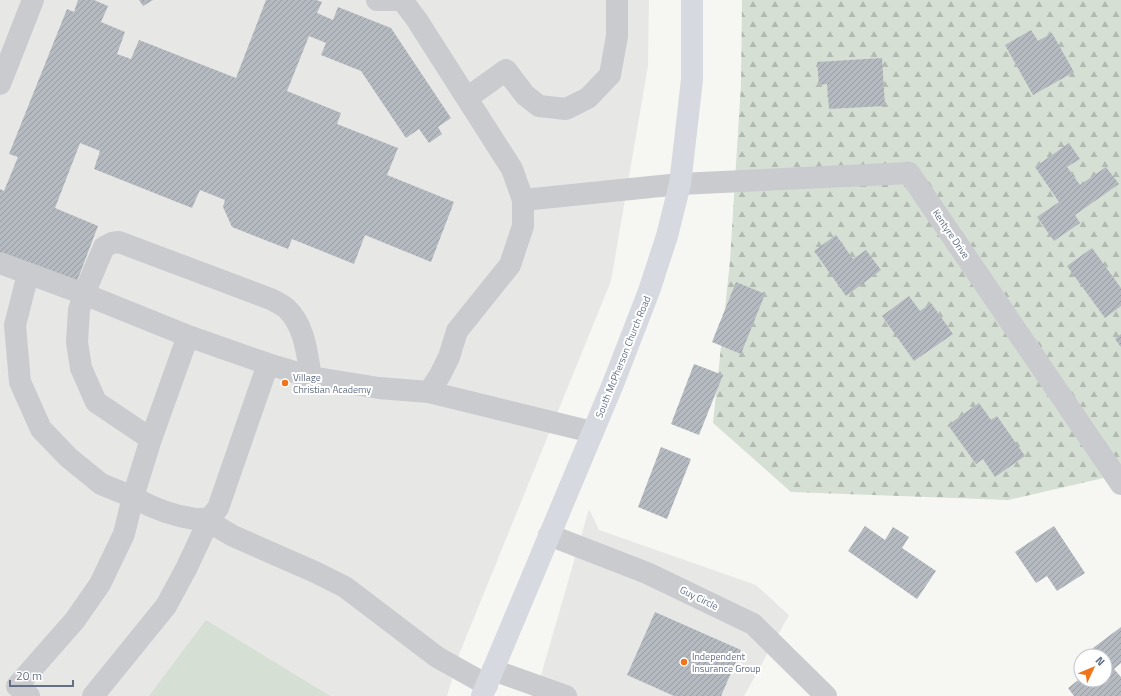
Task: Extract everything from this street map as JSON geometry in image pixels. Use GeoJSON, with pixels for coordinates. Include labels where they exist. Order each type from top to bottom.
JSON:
{"type":"FeatureCollection","features":[{"type":"Feature","properties":{"kind":"main road","name":"South McPherson Church Road"},"geometry":{"type":"LineString","coordinates":[[487,683],[649,291],[667,236],[680,184],[692,80],[692,0]]}},
{"type":"Feature","properties":{"kind":"street"},"geometry":{"type":"LineString","coordinates":[[0,84],[34,0]]}},
{"type":"Feature","properties":{"kind":"street"},"geometry":{"type":"LineString","coordinates":[[377,0],[402,0],[417,20],[512,169],[523,200],[523,226],[510,265],[457,331],[449,356],[440,375],[428,392]]}},
{"type":"Feature","properties":{"kind":"street"},"geometry":{"type":"LineString","coordinates":[[466,98],[506,70],[525,95],[539,106],[566,109],[588,98],[610,75],[617,36],[617,0]]}},
{"type":"Feature","properties":{"kind":"street","name":"Kentyre Drive"},"geometry":{"type":"LineString","coordinates":[[680,184],[909,173],[1121,484]]}},
{"type":"Feature","properties":{"kind":"street"},"geometry":{"type":"LineString","coordinates":[[523,200],[680,184]]}},
{"type":"Feature","properties":{"kind":"street"},"geometry":{"type":"LineString","coordinates":[[151,439],[96,402],[81,368],[76,342],[79,310],[84,294],[104,247],[112,243],[119,242],[274,300],[286,308],[296,319],[302,332],[311,377]]}},
{"type":"Feature","properties":{"kind":"street"},"geometry":{"type":"LineString","coordinates":[[0,263],[84,294],[188,336],[268,364],[311,377],[379,388],[428,392],[592,432]]}},
{"type":"Feature","properties":{"kind":"street"},"geometry":{"type":"LineString","coordinates":[[28,274],[15,326],[20,382],[41,429],[68,457],[101,484],[168,512],[196,519],[210,518]]}},
{"type":"Feature","properties":{"kind":"street"},"geometry":{"type":"LineString","coordinates":[[29,696],[17,686],[75,620],[100,584],[124,534],[133,497],[151,439],[188,336]]}},
{"type":"Feature","properties":{"kind":"street"},"geometry":{"type":"LineString","coordinates":[[93,696],[166,606],[186,569],[210,518],[218,508],[268,364]]}},
{"type":"Feature","properties":{"kind":"street"},"geometry":{"type":"LineString","coordinates":[[210,518],[216,526],[233,536],[345,587],[437,657],[487,683],[566,696]]}},
{"type":"Feature","properties":{"kind":"street","name":"Guy Circle"},"geometry":{"type":"LineString","coordinates":[[549,535],[647,573],[753,624],[826,696]]}},
{"type":"Feature","properties":{"kind":"shaded area","name":"Village Christian Academy"},"geometry":{"type":"Polygon","coordinates":[[[0,0],[649,0],[648,66],[611,281],[460,652],[447,696],[0,696],[0,0]]]}},
{"type":"Feature","properties":{"kind":"shaded area"},"geometry":{"type":"Polygon","coordinates":[[[589,509],[599,530],[756,585],[789,615],[744,696],[535,696],[589,509]]]}},
{"type":"Feature","properties":{"kind":"green space"},"geometry":{"type":"Polygon","coordinates":[[[742,0],[1121,0],[1121,474],[1008,500],[791,492],[713,423],[730,261],[741,84],[742,0]]]}},
{"type":"Feature","properties":{"kind":"green space"},"geometry":{"type":"Polygon","coordinates":[[[206,620],[330,696],[149,696],[206,620]]]}},
{"type":"Feature","properties":{"kind":"building"},"geometry":{"type":"Polygon","coordinates":[[[78,0],[94,0],[108,6],[101,22],[125,32],[117,54],[131,59],[139,40],[236,78],[266,0],[316,0],[322,2],[317,13],[333,20],[338,7],[391,28],[451,118],[438,127],[442,134],[429,143],[419,129],[406,138],[361,71],[321,55],[326,43],[309,36],[287,91],[341,113],[337,124],[398,148],[387,175],[454,202],[431,262],[365,235],[354,264],[292,239],[288,249],[232,227],[223,207],[225,200],[200,190],[192,208],[94,169],[100,151],[80,143],[55,208],[98,226],[76,284],[0,254],[0,189],[4,191],[18,157],[9,154],[67,9],[74,12],[78,0]]]}},
{"type":"Feature","properties":{"kind":"building"},"geometry":{"type":"Polygon","coordinates":[[[139,0],[153,0],[143,6],[139,0]]]}},
{"type":"Feature","properties":{"kind":"building"},"geometry":{"type":"Polygon","coordinates":[[[1031,30],[1038,41],[1052,33],[1074,72],[1033,95],[1005,45],[1031,30]]]}},
{"type":"Feature","properties":{"kind":"building"},"geometry":{"type":"Polygon","coordinates":[[[882,58],[885,106],[829,109],[827,84],[819,85],[817,62],[882,58]]]}},
{"type":"Feature","properties":{"kind":"building"},"geometry":{"type":"Polygon","coordinates":[[[1069,143],[1080,159],[1067,167],[1080,185],[1106,167],[1119,184],[1075,215],[1080,223],[1054,241],[1037,217],[1059,202],[1035,167],[1069,143]]]}},
{"type":"Feature","properties":{"kind":"building"},"geometry":{"type":"Polygon","coordinates":[[[836,235],[853,259],[866,250],[881,270],[846,296],[814,251],[836,235]]]}},
{"type":"Feature","properties":{"kind":"building"},"geometry":{"type":"Polygon","coordinates":[[[1092,248],[1121,288],[1121,306],[1105,318],[1067,266],[1092,248]]]}},
{"type":"Feature","properties":{"kind":"building"},"geometry":{"type":"Polygon","coordinates":[[[736,282],[765,294],[741,354],[712,342],[736,282]]]}},
{"type":"Feature","properties":{"kind":"building"},"geometry":{"type":"Polygon","coordinates":[[[909,296],[920,311],[931,303],[953,334],[914,361],[882,316],[909,296]]]}},
{"type":"Feature","properties":{"kind":"building"},"geometry":{"type":"Polygon","coordinates":[[[1121,334],[1121,347],[1115,339],[1121,334]]]}},
{"type":"Feature","properties":{"kind":"building"},"geometry":{"type":"Polygon","coordinates":[[[694,364],[723,375],[699,435],[671,424],[694,364]]]}},
{"type":"Feature","properties":{"kind":"building"},"geometry":{"type":"Polygon","coordinates":[[[979,403],[991,420],[997,416],[1025,456],[995,477],[983,459],[976,464],[948,425],[979,403]]]}},
{"type":"Feature","properties":{"kind":"building"},"geometry":{"type":"Polygon","coordinates":[[[661,447],[691,459],[667,519],[638,507],[661,447]]]}},
{"type":"Feature","properties":{"kind":"building"},"geometry":{"type":"Polygon","coordinates":[[[865,526],[885,540],[893,527],[909,537],[902,548],[936,571],[917,599],[848,551],[865,526]]]}},
{"type":"Feature","properties":{"kind":"building"},"geometry":{"type":"Polygon","coordinates":[[[1054,526],[1085,573],[1057,591],[1047,576],[1036,583],[1015,552],[1054,526]]]}},
{"type":"Feature","properties":{"kind":"building","name":"Independent Insurance Group"},"geometry":{"type":"Polygon","coordinates":[[[655,612],[741,650],[721,696],[674,696],[627,675],[655,612]]]}},
{"type":"Feature","properties":{"kind":"building"},"geometry":{"type":"Polygon","coordinates":[[[1121,627],[1121,663],[1114,669],[1121,677],[1121,696],[1074,696],[1068,688],[1073,684],[1073,688],[1113,688],[1113,648],[1093,648],[1121,627]]]}},
{"type":"Feature","properties":{"kind":"place","name":"Village Christian Academy"},"geometry":{"type":"Point","coordinates":[285,383]}},
{"type":"Feature","properties":{"kind":"place","name":"Independent Insurance Group"},"geometry":{"type":"Point","coordinates":[684,662]}}]}
